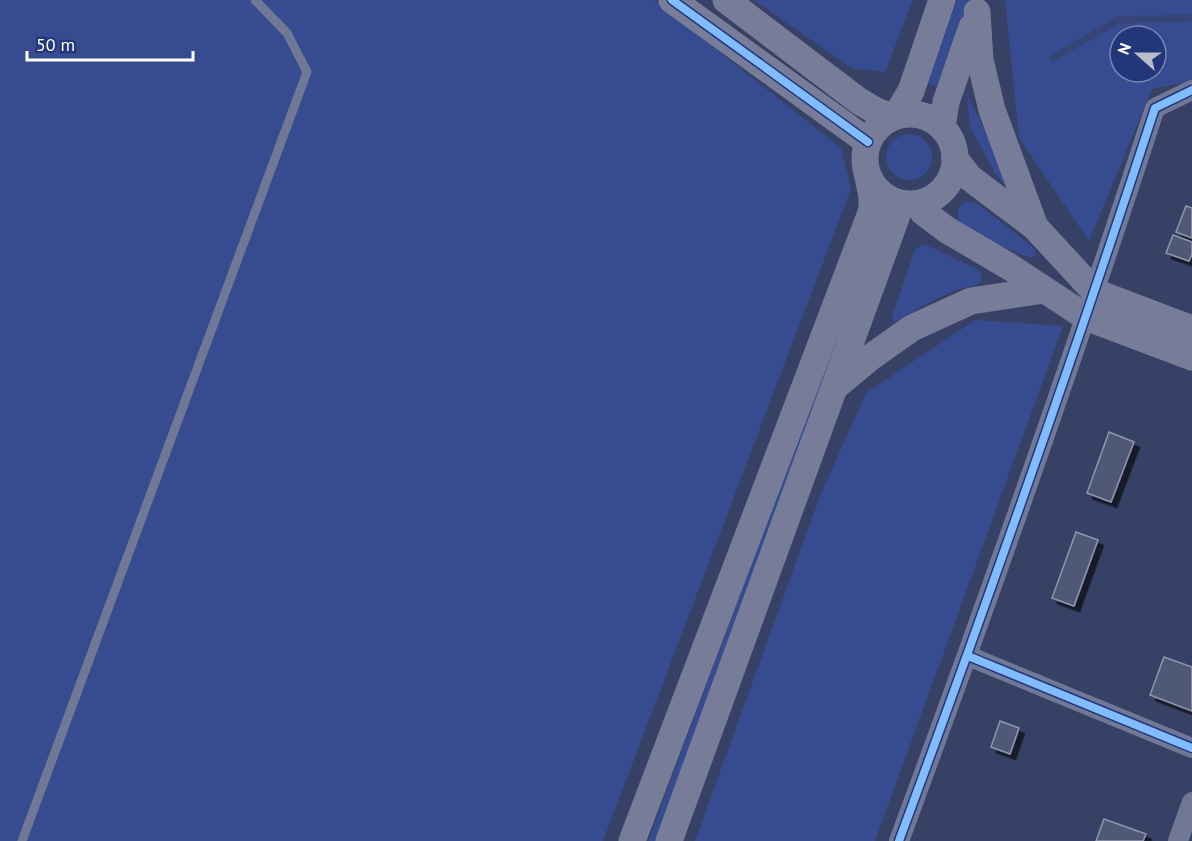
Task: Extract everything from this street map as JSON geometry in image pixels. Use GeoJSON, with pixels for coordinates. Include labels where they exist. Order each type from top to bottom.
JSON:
{"type":"FeatureCollection","features":[{"type":"Feature","properties":{"kind":"main road"},"geometry":{"type":"LineString","coordinates":[[672,0],[868,142]]}},
{"type":"Feature","properties":{"kind":"main road"},"geometry":{"type":"LineString","coordinates":[[726,0],[859,101],[876,111],[894,117]]}},
{"type":"Feature","properties":{"kind":"main road"},"geometry":{"type":"LineString","coordinates":[[894,117],[911,91],[942,0]]}},
{"type":"Feature","properties":{"kind":"main road"},"geometry":{"type":"LineString","coordinates":[[942,127],[946,102],[979,6]]}},
{"type":"Feature","properties":{"kind":"main road"},"geometry":{"type":"LineString","coordinates":[[979,6],[980,60],[992,110],[1035,227]]}},
{"type":"Feature","properties":{"kind":"main road"},"geometry":{"type":"LineString","coordinates":[[632,841],[872,210],[872,196],[865,166],[868,142],[873,132],[882,123],[905,114],[931,119],[942,127],[951,142],[955,159],[954,171],[949,183],[941,193],[930,200],[910,204]]}},
{"type":"Feature","properties":{"kind":"main road"},"geometry":{"type":"LineString","coordinates":[[955,159],[970,178],[1035,227],[1095,292],[1192,329]]}},
{"type":"Feature","properties":{"kind":"main road"},"geometry":{"type":"LineString","coordinates":[[868,177],[876,190],[887,199],[910,204],[1086,317],[1192,357]]}},
{"type":"Feature","properties":{"kind":"main road"},"geometry":{"type":"LineString","coordinates":[[669,841],[834,387],[910,204]]}},
{"type":"Feature","properties":{"kind":"main road"},"geometry":{"type":"LineString","coordinates":[[834,387],[912,328],[971,301],[1044,290]]}},
{"type":"Feature","properties":{"kind":"street"},"geometry":{"type":"LineString","coordinates":[[899,841],[968,656],[1095,292],[1155,108],[1192,90]]}},
{"type":"Feature","properties":{"kind":"street"},"geometry":{"type":"LineString","coordinates":[[968,656],[1192,748]]}},
{"type":"Feature","properties":{"kind":"street"},"geometry":{"type":"LineString","coordinates":[[1178,841],[1192,802]]}},
{"type":"Feature","properties":{"kind":"lane"},"geometry":{"type":"LineString","coordinates":[[22,841],[307,72],[287,33],[255,0]]}},
{"type":"Feature","properties":{"kind":"shaded area"},"geometry":{"type":"Polygon","coordinates":[[[0,0],[654,0],[841,148],[851,189],[603,841],[0,841],[0,0]]]}},
{"type":"Feature","properties":{"kind":"shaded area"},"geometry":{"type":"Polygon","coordinates":[[[754,0],[913,0],[885,72],[851,68],[754,0]]]}},
{"type":"Feature","properties":{"kind":"shaded area"},"geometry":{"type":"Polygon","coordinates":[[[957,0],[969,0],[936,87],[927,83],[957,0]]]}},
{"type":"Feature","properties":{"kind":"shaded area"},"geometry":{"type":"Polygon","coordinates":[[[1005,0],[1192,0],[1192,81],[1152,89],[1089,241],[1019,138],[1005,0]]]}},
{"type":"Feature","properties":{"kind":"shaded area"},"geometry":{"type":"Polygon","coordinates":[[[967,94],[1014,191],[1010,192],[995,173],[970,127],[967,94]]]}},
{"type":"Feature","properties":{"kind":"shaded area"},"geometry":{"type":"Polygon","coordinates":[[[909,134],[925,141],[932,157],[925,173],[909,180],[893,173],[886,157],[893,141],[909,134]]]}},
{"type":"Feature","properties":{"kind":"shaded area"},"geometry":{"type":"Polygon","coordinates":[[[966,201],[978,204],[1034,248],[1036,256],[1030,258],[979,237],[958,222],[958,209],[966,201]]]}},
{"type":"Feature","properties":{"kind":"shaded area"},"geometry":{"type":"Polygon","coordinates":[[[878,227],[661,841],[648,841],[878,227]]]}},
{"type":"Feature","properties":{"kind":"shaded area"},"geometry":{"type":"Polygon","coordinates":[[[924,244],[979,270],[982,278],[978,285],[944,295],[893,323],[893,314],[915,249],[924,244]]]}},
{"type":"Feature","properties":{"kind":"shaded area"},"geometry":{"type":"Polygon","coordinates":[[[975,320],[1063,326],[875,841],[695,841],[820,496],[866,393],[975,320]]]}},
{"type":"Feature","properties":{"kind":"building"},"geometry":{"type":"Polygon","coordinates":[[[1186,206],[1192,208],[1192,238],[1176,232],[1186,206]]]}},
{"type":"Feature","properties":{"kind":"building"},"geometry":{"type":"Polygon","coordinates":[[[1173,235],[1192,242],[1192,254],[1189,261],[1166,253],[1173,235]]]}},
{"type":"Feature","properties":{"kind":"building"},"geometry":{"type":"Polygon","coordinates":[[[1109,432],[1134,442],[1111,502],[1087,493],[1109,432]]]}},
{"type":"Feature","properties":{"kind":"building"},"geometry":{"type":"Polygon","coordinates":[[[1076,532],[1098,540],[1074,606],[1052,598],[1076,532]]]}},
{"type":"Feature","properties":{"kind":"building"},"geometry":{"type":"Polygon","coordinates":[[[1164,657],[1192,667],[1192,711],[1150,695],[1164,657]]]}},
{"type":"Feature","properties":{"kind":"building"},"geometry":{"type":"Polygon","coordinates":[[[1000,721],[1019,728],[1010,754],[991,747],[1000,721]]]}},
{"type":"Feature","properties":{"kind":"building"},"geometry":{"type":"Polygon","coordinates":[[[1104,819],[1146,834],[1143,841],[1096,841],[1104,819]]]}},
{"type":"Feature","properties":{"kind":"waterway"},"geometry":{"type":"LineString","coordinates":[[1053,58],[1118,20],[1192,18]]}},
{"type":"Feature","properties":{"kind":"cycle path"},"geometry":{"type":"LineString","coordinates":[[672,0],[868,142]]}},
{"type":"Feature","properties":{"kind":"cycle path"},"geometry":{"type":"LineString","coordinates":[[899,841],[1031,476],[1155,108],[1192,90]]}},
{"type":"Feature","properties":{"kind":"cycle path"},"geometry":{"type":"LineString","coordinates":[[968,656],[1192,748]]}}]}
